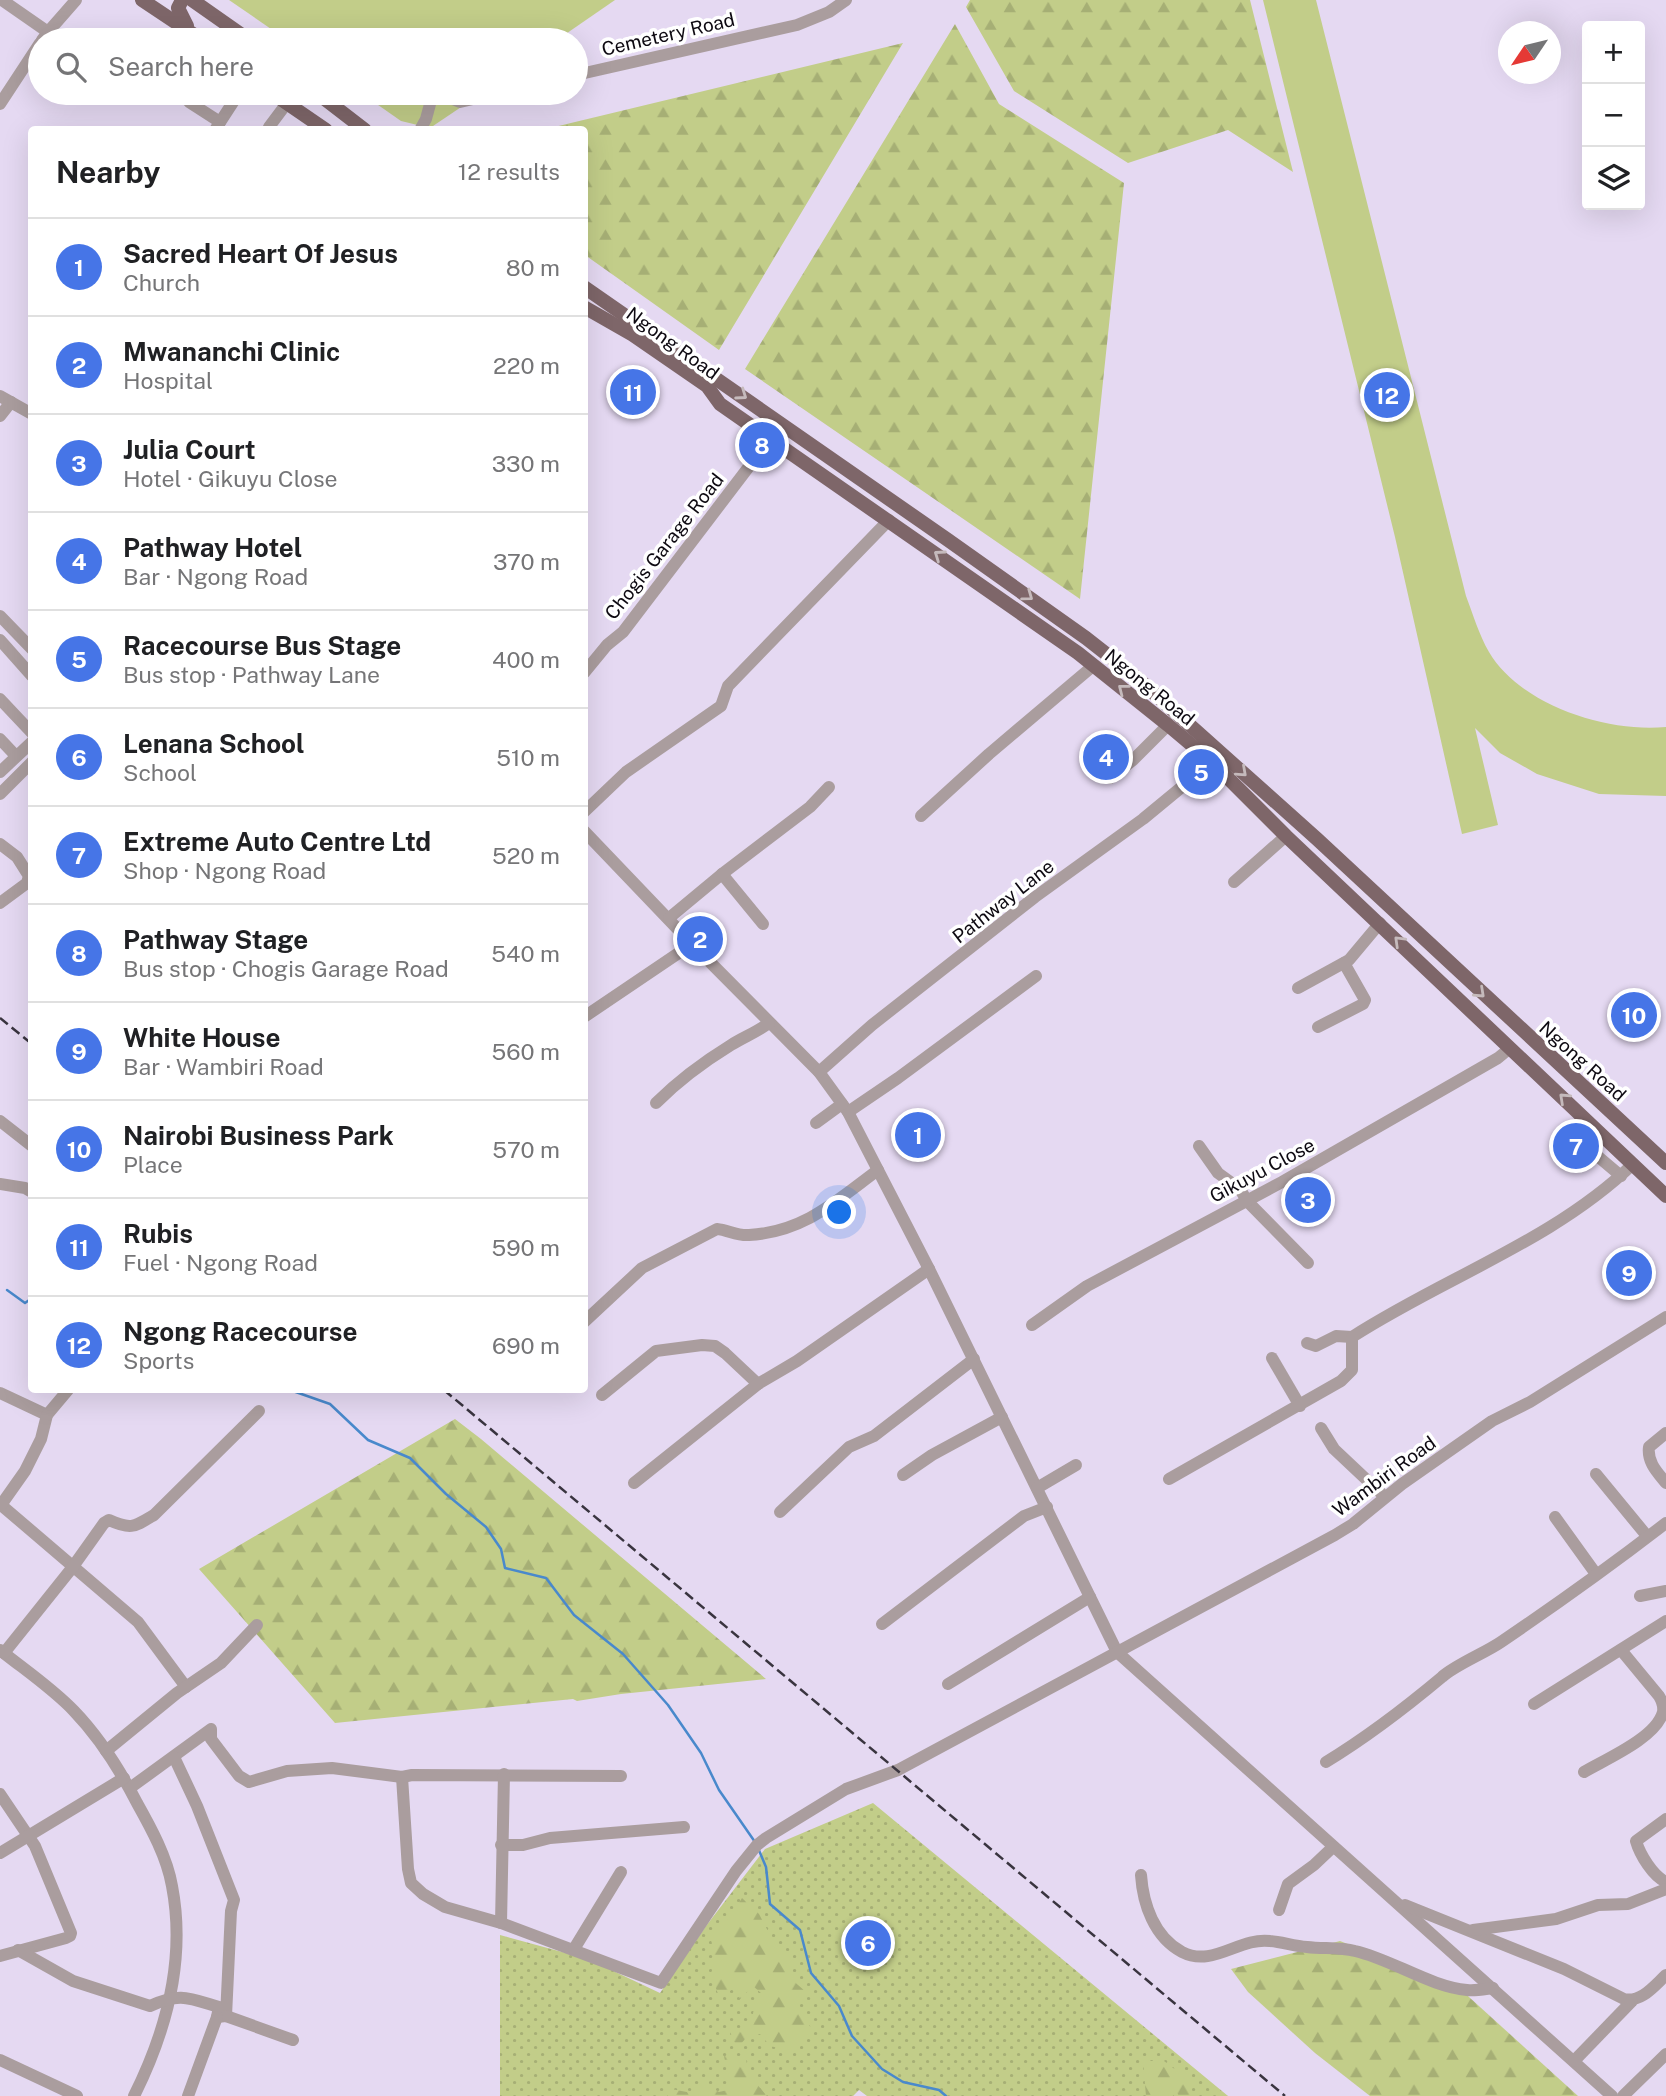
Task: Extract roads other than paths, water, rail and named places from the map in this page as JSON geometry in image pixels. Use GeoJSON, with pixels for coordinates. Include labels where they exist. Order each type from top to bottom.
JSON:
{"type":"FeatureCollection","features":[{"type":"Feature","properties":{"kind":"main road"},"geometry":{"type":"LineString","coordinates":[[142,0],[187,28]]}},
{"type":"Feature","properties":{"kind":"main road"},"geometry":{"type":"LineString","coordinates":[[182,0],[177,8],[189,28]]}},
{"type":"Feature","properties":{"kind":"main road"},"geometry":{"type":"LineString","coordinates":[[192,0],[232,28]]}},
{"type":"Feature","properties":{"kind":"main road"},"geometry":{"type":"LineString","coordinates":[[290,105],[320,126]]}},
{"type":"Feature","properties":{"kind":"main road"},"geometry":{"type":"LineString","coordinates":[[333,105],[360,126]]}},
{"type":"Feature","properties":{"kind":"main road","name":"Ngong Road"},"geometry":{"type":"LineString","coordinates":[[588,290],[1077,631],[1137,678],[1317,839],[1666,1163]]}},
{"type":"Feature","properties":{"kind":"main road","name":"Ngong Road"},"geometry":{"type":"LineString","coordinates":[[588,309],[633,335],[707,386],[720,404],[1078,653],[1168,725],[1212,762],[1286,836],[1666,1196]]}},
{"type":"Feature","properties":{"kind":"street"},"geometry":{"type":"LineString","coordinates":[[2,0],[33,28]]}},
{"type":"Feature","properties":{"kind":"street"},"geometry":{"type":"LineString","coordinates":[[52,28],[76,0]]}},
{"type":"Feature","properties":{"kind":"street","name":"Cemetery Road"},"geometry":{"type":"LineString","coordinates":[[588,72],[797,24],[829,12],[846,0]]}},
{"type":"Feature","properties":{"kind":"street"},"geometry":{"type":"LineString","coordinates":[[0,104],[28,62]]}},
{"type":"Feature","properties":{"kind":"street"},"geometry":{"type":"LineString","coordinates":[[192,105],[217,126],[231,105]]}},
{"type":"Feature","properties":{"kind":"street"},"geometry":{"type":"LineString","coordinates":[[271,126],[286,105]]}},
{"type":"Feature","properties":{"kind":"street"},"geometry":{"type":"LineString","coordinates":[[422,126],[430,105]]}},
{"type":"Feature","properties":{"kind":"street"},"geometry":{"type":"LineString","coordinates":[[0,416],[6,399],[28,412]]}},
{"type":"Feature","properties":{"kind":"street","name":"Chogis Garage Road"},"geometry":{"type":"LineString","coordinates":[[588,668],[622,632],[769,439]]}},
{"type":"Feature","properties":{"kind":"street"},"geometry":{"type":"LineString","coordinates":[[588,807],[634,766],[721,706],[728,686],[889,520]]}},
{"type":"Feature","properties":{"kind":"street"},"geometry":{"type":"LineString","coordinates":[[0,616],[28,645]]}},
{"type":"Feature","properties":{"kind":"street"},"geometry":{"type":"LineString","coordinates":[[0,640],[28,672]]}},
{"type":"Feature","properties":{"kind":"street"},"geometry":{"type":"LineString","coordinates":[[921,816],[1093,666]]}},
{"type":"Feature","properties":{"kind":"street"},"geometry":{"type":"LineString","coordinates":[[0,699],[28,729]]}},
{"type":"Feature","properties":{"kind":"street"},"geometry":{"type":"LineString","coordinates":[[1111,778],[1168,725]]}},
{"type":"Feature","properties":{"kind":"street"},"geometry":{"type":"LineString","coordinates":[[0,739],[16,756]]}},
{"type":"Feature","properties":{"kind":"street"},"geometry":{"type":"LineString","coordinates":[[0,772],[28,746]]}},
{"type":"Feature","properties":{"kind":"street","name":"Pathway Lane"},"geometry":{"type":"LineString","coordinates":[[819,1072],[872,1025],[1035,897],[1143,819],[1212,762]]}},
{"type":"Feature","properties":{"kind":"street"},"geometry":{"type":"LineString","coordinates":[[0,794],[28,766]]}},
{"type":"Feature","properties":{"kind":"street"},"geometry":{"type":"LineString","coordinates":[[669,918],[810,807],[830,787]]}},
{"type":"Feature","properties":{"kind":"street"},"geometry":{"type":"LineString","coordinates":[[1234,882],[1286,836]]}},
{"type":"Feature","properties":{"kind":"street"},"geometry":{"type":"LineString","coordinates":[[588,839],[819,1072],[845,1108],[929,1269],[1117,1652],[1612,2096]]}},
{"type":"Feature","properties":{"kind":"street"},"geometry":{"type":"LineString","coordinates":[[0,844],[17,857],[28,874]]}},
{"type":"Feature","properties":{"kind":"street"},"geometry":{"type":"LineString","coordinates":[[722,874],[763,924]]}},
{"type":"Feature","properties":{"kind":"street"},"geometry":{"type":"LineString","coordinates":[[0,903],[28,880]]}},
{"type":"Feature","properties":{"kind":"street"},"geometry":{"type":"LineString","coordinates":[[1298,988],[1344,963],[1355,954],[1380,923]]}},
{"type":"Feature","properties":{"kind":"street"},"geometry":{"type":"LineString","coordinates":[[588,1014],[692,944]]}},
{"type":"Feature","properties":{"kind":"street"},"geometry":{"type":"LineString","coordinates":[[1318,1027],[1354,1010],[1366,1000],[1344,963]]}},
{"type":"Feature","properties":{"kind":"street"},"geometry":{"type":"LineString","coordinates":[[816,1123],[898,1078],[1037,976]]}},
{"type":"Feature","properties":{"kind":"street"},"geometry":{"type":"LineString","coordinates":[[656,1103],[669,1089],[730,1045],[753,1035],[769,1023]]}},
{"type":"Feature","properties":{"kind":"street","name":"Gikuyu Close"},"geometry":{"type":"LineString","coordinates":[[1032,1325],[1087,1286],[1341,1149],[1498,1058],[1510,1048]]}},
{"type":"Feature","properties":{"kind":"street"},"geometry":{"type":"LineString","coordinates":[[0,1121],[28,1143]]}},
{"type":"Feature","properties":{"kind":"street"},"geometry":{"type":"LineString","coordinates":[[1199,1146],[1218,1173],[1240,1189],[1247,1201],[1308,1263]]}},
{"type":"Feature","properties":{"kind":"street"},"geometry":{"type":"LineString","coordinates":[[1595,1154],[1621,1176]]}},
{"type":"Feature","properties":{"kind":"street"},"geometry":{"type":"LineString","coordinates":[[1307,1343],[1316,1346],[1336,1336],[1352,1337],[1535,1235],[1593,1199],[1633,1164]]}},
{"type":"Feature","properties":{"kind":"street"},"geometry":{"type":"LineString","coordinates":[[588,1318],[636,1273],[659,1257],[689,1245],[717,1229],[749,1235],[801,1224],[823,1212],[878,1170]]}},
{"type":"Feature","properties":{"kind":"street"},"geometry":{"type":"LineString","coordinates":[[0,1184],[28,1190]]}},
{"type":"Feature","properties":{"kind":"street"},"geometry":{"type":"LineString","coordinates":[[634,1483],[758,1384],[797,1361],[929,1269]]}},
{"type":"Feature","properties":{"kind":"street","name":"Wambiri Road"},"geometry":{"type":"LineString","coordinates":[[574,1949],[661,1983],[736,1871],[766,1838],[846,1789],[898,1770],[1335,1535],[1492,1421],[1530,1402],[1666,1317]]}},
{"type":"Feature","properties":{"kind":"street"},"geometry":{"type":"LineString","coordinates":[[1169,1479],[1348,1376],[1352,1370],[1352,1337]]}},
{"type":"Feature","properties":{"kind":"street"},"geometry":{"type":"LineString","coordinates":[[602,1395],[656,1351],[702,1345],[715,1346],[758,1384]]}},
{"type":"Feature","properties":{"kind":"street"},"geometry":{"type":"LineString","coordinates":[[1272,1358],[1300,1406]]}},
{"type":"Feature","properties":{"kind":"street"},"geometry":{"type":"LineString","coordinates":[[780,1512],[849,1447],[874,1436],[974,1359]]}},
{"type":"Feature","properties":{"kind":"street"},"geometry":{"type":"LineString","coordinates":[[65,1393],[47,1415],[41,1439],[25,1471],[1,1504],[72,1568],[95,1584],[138,1622],[187,1687]]}},
{"type":"Feature","properties":{"kind":"street"},"geometry":{"type":"LineString","coordinates":[[0,1394],[47,1415]]}},
{"type":"Feature","properties":{"kind":"street"},"geometry":{"type":"LineString","coordinates":[[134,2096],[155,2050],[175,1976],[177,1946],[172,1884],[159,1848],[127,1783],[106,1751],[64,1701],[2,1652],[72,1568],[104,1523],[109,1520],[131,1527],[154,1515],[259,1411]]}},
{"type":"Feature","properties":{"kind":"street"},"geometry":{"type":"LineString","coordinates":[[903,1475],[932,1455],[1002,1417]]}},
{"type":"Feature","properties":{"kind":"street"},"geometry":{"type":"LineString","coordinates":[[1321,1428],[1334,1449],[1385,1497]]}},
{"type":"Feature","properties":{"kind":"street"},"geometry":{"type":"LineString","coordinates":[[1666,1433],[1649,1447],[1648,1453],[1652,1465],[1666,1483]]}},
{"type":"Feature","properties":{"kind":"street"},"geometry":{"type":"LineString","coordinates":[[1037,1488],[1076,1465]]}},
{"type":"Feature","properties":{"kind":"street"},"geometry":{"type":"LineString","coordinates":[[1597,1474],[1647,1536]]}},
{"type":"Feature","properties":{"kind":"street"},"geometry":{"type":"LineString","coordinates":[[882,1623],[1024,1516],[1047,1507]]}},
{"type":"Feature","properties":{"kind":"street"},"geometry":{"type":"LineString","coordinates":[[1555,1517],[1596,1573]]}},
{"type":"Feature","properties":{"kind":"street"},"geometry":{"type":"LineString","coordinates":[[1326,1762],[1353,1746],[1443,1675],[1488,1651],[1666,1523]]}},
{"type":"Feature","properties":{"kind":"street"},"geometry":{"type":"LineString","coordinates":[[1640,1596],[1666,1591]]}},
{"type":"Feature","properties":{"kind":"street"},"geometry":{"type":"LineString","coordinates":[[948,1684],[1090,1597]]}},
{"type":"Feature","properties":{"kind":"street"},"geometry":{"type":"LineString","coordinates":[[1534,1704],[1666,1621]]}},
{"type":"Feature","properties":{"kind":"street"},"geometry":{"type":"LineString","coordinates":[[106,1751],[221,1663],[257,1625]]}},
{"type":"Feature","properties":{"kind":"street"},"geometry":{"type":"LineString","coordinates":[[1584,1772],[1630,1746],[1646,1734],[1663,1714],[1659,1696],[1621,1650]]}},
{"type":"Feature","properties":{"kind":"street"},"geometry":{"type":"LineString","coordinates":[[0,1853],[174,1757],[211,1730],[211,1739],[239,1776],[249,1782],[287,1771],[332,1768],[402,1777],[412,1774],[621,1776]]}},
{"type":"Feature","properties":{"kind":"street"},"geometry":{"type":"LineString","coordinates":[[174,1757],[197,1806],[234,1900],[222,2017],[188,2096]]}},
{"type":"Feature","properties":{"kind":"street"},"geometry":{"type":"LineString","coordinates":[[501,1923],[504,1774]]}},
{"type":"Feature","properties":{"kind":"street"},"geometry":{"type":"LineString","coordinates":[[402,1777],[411,1883],[445,1907],[501,1923],[574,1949],[621,1872]]}},
{"type":"Feature","properties":{"kind":"street"},"geometry":{"type":"LineString","coordinates":[[0,1794],[35,1846],[71,1933],[71,1936],[66,1938],[0,1956]]}},
{"type":"Feature","properties":{"kind":"street"},"geometry":{"type":"LineString","coordinates":[[1666,1819],[1636,1841],[1658,1879],[1666,1882]]}},
{"type":"Feature","properties":{"kind":"street"},"geometry":{"type":"LineString","coordinates":[[501,1845],[523,1845],[550,1838],[684,1827]]}},
{"type":"Feature","properties":{"kind":"street"},"geometry":{"type":"LineString","coordinates":[[1279,1910],[1288,1884],[1333,1847]]}},
{"type":"Feature","properties":{"kind":"street"},"geometry":{"type":"LineString","coordinates":[[1141,1875],[1143,1899],[1148,1913],[1174,1945],[1193,1956],[1212,1956],[1242,1944],[1270,1941],[1355,1951],[1449,1986],[1466,1990],[1493,1988]]}},
{"type":"Feature","properties":{"kind":"street"},"geometry":{"type":"LineString","coordinates":[[1471,1930],[1556,1919],[1598,1905],[1628,1904],[1666,1889]]}},
{"type":"Feature","properties":{"kind":"street"},"geometry":{"type":"LineString","coordinates":[[1393,1900],[1577,1974],[1615,1995],[1632,2001]]}},
{"type":"Feature","properties":{"kind":"street"},"geometry":{"type":"LineString","coordinates":[[18,1950],[73,1982],[101,1988],[150,2006],[170,1996],[193,1999],[219,2007],[222,2017]]}},
{"type":"Feature","properties":{"kind":"street"},"geometry":{"type":"LineString","coordinates":[[1574,2061],[1632,2001],[1666,1975]]}},
{"type":"Feature","properties":{"kind":"street"},"geometry":{"type":"LineString","coordinates":[[222,2017],[293,2040]]}},
{"type":"Feature","properties":{"kind":"street"},"geometry":{"type":"LineString","coordinates":[[1623,2096],[1666,2054]]}},
{"type":"Feature","properties":{"kind":"street"},"geometry":{"type":"LineString","coordinates":[[0,2060],[77,2096]]}},
{"type":"Feature","properties":{"kind":"waterway"},"geometry":{"type":"LineString","coordinates":[[7,1290],[25,1303],[28,1301]]}},
{"type":"Feature","properties":{"kind":"waterway"},"geometry":{"type":"LineString","coordinates":[[299,1393],[330,1404],[368,1440],[410,1458],[446,1494],[486,1527],[501,1549],[505,1568],[546,1578],[574,1615],[623,1654],[668,1705],[701,1753],[719,1790],[755,1842]]}},
{"type":"Feature","properties":{"kind":"waterway"},"geometry":{"type":"LineString","coordinates":[[758,1848],[766,1867],[770,1904],[800,1930],[811,1973],[839,2006],[852,2036],[882,2069],[903,2082],[939,2090],[946,2096]]}},
{"type":"Feature","properties":{"kind":"railway"},"geometry":{"type":"LineString","coordinates":[[0,1018],[28,1041]]}},
{"type":"Feature","properties":{"kind":"railway"},"geometry":{"type":"LineString","coordinates":[[448,1393],[1285,2096]]}},
{"type":"Feature","properties":{"kind":"place","name":"Rubis"},"geometry":{"type":"Point","coordinates":[633,392]}},
{"type":"Feature","properties":{"kind":"place","name":"Ngong Racecourse"},"geometry":{"type":"Point","coordinates":[1387,395]}},
{"type":"Feature","properties":{"kind":"place","name":"Pathway Stage"},"geometry":{"type":"Point","coordinates":[762,445]}},
{"type":"Feature","properties":{"kind":"place","name":"Pathway Hotel"},"geometry":{"type":"Point","coordinates":[1106,757]}},
{"type":"Feature","properties":{"kind":"place","name":"Racecourse Bus Stage"},"geometry":{"type":"Point","coordinates":[1201,772]}},
{"type":"Feature","properties":{"kind":"place","name":"Mwananchi Clinic"},"geometry":{"type":"Point","coordinates":[700,939]}},
{"type":"Feature","properties":{"kind":"place","name":"Nairobi Business Park"},"geometry":{"type":"Point","coordinates":[1634,1015]}},
{"type":"Feature","properties":{"kind":"place","name":"Sacred Heart Of Jesus"},"geometry":{"type":"Point","coordinates":[918,1135]}},
{"type":"Feature","properties":{"kind":"place","name":"Extreme Auto Centre Ltd"},"geometry":{"type":"Point","coordinates":[1576,1146]}},
{"type":"Feature","properties":{"kind":"place","name":"Julia Court"},"geometry":{"type":"Point","coordinates":[1308,1200]}},
{"type":"Feature","properties":{"kind":"place","name":"White House"},"geometry":{"type":"Point","coordinates":[1629,1273]}},
{"type":"Feature","properties":{"kind":"place","name":"Lenana School"},"geometry":{"type":"Point","coordinates":[868,1943]}}]}
